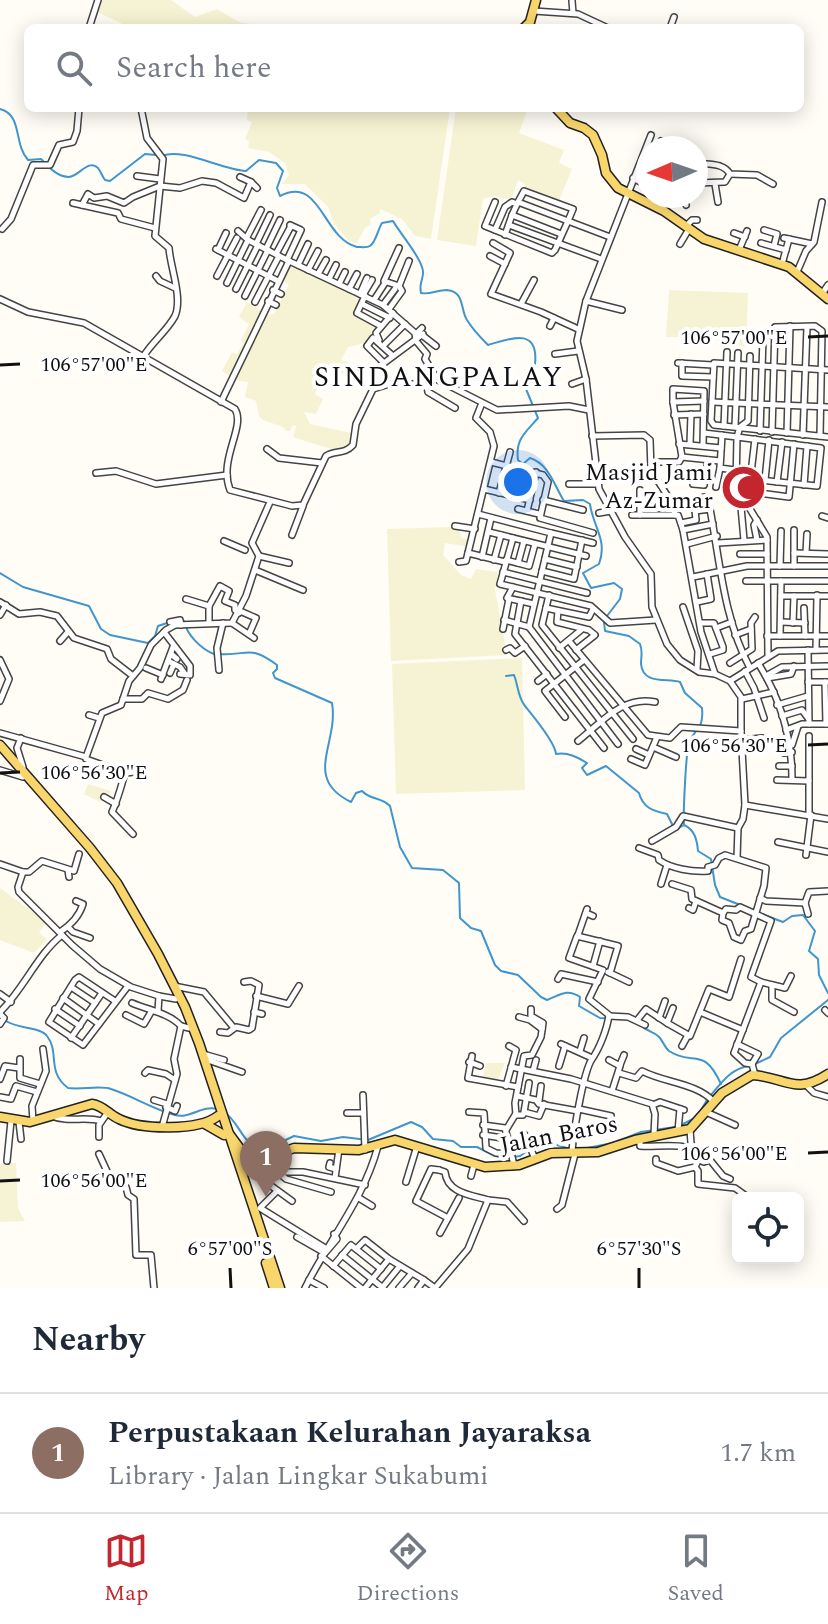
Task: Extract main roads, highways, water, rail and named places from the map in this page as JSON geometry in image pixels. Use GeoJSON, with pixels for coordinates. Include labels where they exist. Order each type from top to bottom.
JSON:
{"type":"FeatureCollection","features":[{"type":"Feature","properties":{"kind":"main road"},"geometry":{"type":"LineString","coordinates":[[529,24],[536,0]]}},
{"type":"Feature","properties":{"kind":"main road"},"geometry":{"type":"LineString","coordinates":[[560,112],[593,135],[606,173],[627,193],[664,211],[704,239],[782,262],[825,296]]}},
{"type":"Feature","properties":{"kind":"main road"},"geometry":{"type":"LineString","coordinates":[[0,748],[90,848],[132,911],[190,1019],[218,1110]]}},
{"type":"Feature","properties":{"kind":"main road"},"geometry":{"type":"LineString","coordinates":[[132,911],[176,999],[227,1135],[277,1288]]}},
{"type":"Feature","properties":{"kind":"main road","name":"Jalan Baros"},"geometry":{"type":"LineString","coordinates":[[250,1158],[265,1161],[297,1147],[339,1149],[395,1140],[474,1165],[494,1168],[532,1151],[598,1152],[654,1133],[690,1129],[706,1112],[711,1099],[753,1067],[807,1086],[828,1074]]}},
{"type":"Feature","properties":{"kind":"main road"},"geometry":{"type":"LineString","coordinates":[[0,1117],[33,1122],[92,1104],[122,1120],[162,1127],[205,1124],[227,1135],[250,1158]]}},
{"type":"Feature","properties":{"kind":"main road"},"geometry":{"type":"LineString","coordinates":[[205,1124],[218,1110]]}},
{"type":"Feature","properties":{"kind":"main road"},"geometry":{"type":"LineString","coordinates":[[239,1171],[244,1160],[250,1158]]}},
{"type":"Feature","properties":{"kind":"waterway"},"geometry":{"type":"LineString","coordinates":[[0,109],[12,117],[28,160],[41,159],[53,171],[64,176],[72,176],[90,165],[98,168],[105,180],[110,181],[145,154],[156,155]]}},
{"type":"Feature","properties":{"kind":"waterway"},"geometry":{"type":"LineString","coordinates":[[162,156],[180,154],[246,171],[259,160],[276,163],[283,171],[277,188],[280,196],[294,192],[304,194],[336,232],[357,247],[370,246],[382,223],[393,221],[423,269],[421,293],[447,290],[457,294],[467,320],[488,345],[513,338],[521,338],[532,344],[535,364],[526,389],[538,418],[520,441],[518,460],[523,464],[530,458],[542,465],[564,501],[583,500],[590,504],[602,548],[599,564],[583,573],[591,588],[614,583],[622,589],[620,599],[607,616]]}},
{"type":"Feature","properties":{"kind":"waterway"},"geometry":{"type":"LineString","coordinates":[[0,573],[23,587],[89,606],[101,629],[110,635],[148,643],[155,636],[158,626],[167,623]]}},
{"type":"Feature","properties":{"kind":"waterway"},"geometry":{"type":"LineString","coordinates":[[182,621],[195,641],[214,654]]}},
{"type":"Feature","properties":{"kind":"waterway"},"geometry":{"type":"LineString","coordinates":[[604,622],[605,631],[629,636],[640,644],[641,664],[646,675],[680,682],[685,693],[702,708],[700,725],[691,737],[688,748],[684,825]]}},
{"type":"Feature","properties":{"kind":"waterway"},"geometry":{"type":"LineString","coordinates":[[220,654],[248,652],[260,655],[277,665],[273,673],[275,678],[332,703],[333,718],[325,771],[328,782],[336,793],[351,802],[356,793],[362,791],[390,806],[400,847],[412,868],[443,870],[459,883],[460,918],[471,928],[481,931],[495,965],[501,971],[518,975],[547,1000],[571,993],[580,997],[579,1006],[600,1018],[620,1019]]}},
{"type":"Feature","properties":{"kind":"waterway"},"geometry":{"type":"LineString","coordinates":[[506,676],[514,675],[523,703],[548,736],[556,754],[568,754],[587,763],[582,768],[587,775],[606,766],[639,793],[646,805],[667,814],[673,826]]}},
{"type":"Feature","properties":{"kind":"waterway"},"geometry":{"type":"LineString","coordinates":[[677,829],[684,825],[691,830],[698,851],[711,859],[720,897],[753,910]]}},
{"type":"Feature","properties":{"kind":"waterway"},"geometry":{"type":"LineString","coordinates":[[759,913],[783,922],[792,916],[803,915],[815,931],[809,951],[818,959],[819,975],[828,993]]}},
{"type":"Feature","properties":{"kind":"waterway"},"geometry":{"type":"LineString","coordinates":[[755,1064],[770,1057],[781,1038],[828,1000]]}},
{"type":"Feature","properties":{"kind":"waterway"},"geometry":{"type":"LineString","coordinates":[[6,1021],[47,1036],[53,1049],[57,1075],[68,1088],[107,1088],[180,1116],[217,1109]]}},
{"type":"Feature","properties":{"kind":"waterway"},"geometry":{"type":"LineString","coordinates":[[641,1025],[658,1036],[669,1051],[709,1065],[721,1084]]}},
{"type":"Feature","properties":{"kind":"waterway"},"geometry":{"type":"LineString","coordinates":[[711,1095],[732,1073],[749,1066]]}},
{"type":"Feature","properties":{"kind":"waterway"},"geometry":{"type":"LineString","coordinates":[[698,1115],[707,1100]]}},
{"type":"Feature","properties":{"kind":"waterway"},"geometry":{"type":"LineString","coordinates":[[223,1111],[250,1144],[263,1151],[294,1136],[321,1141],[343,1137],[368,1140],[411,1122],[422,1127],[433,1139],[453,1141],[461,1147],[477,1147],[495,1156],[508,1158],[520,1156],[536,1145],[547,1142],[567,1148],[587,1148],[613,1143],[641,1132],[675,1127]]}},
{"type":"Feature","properties":{"kind":"waterway"},"geometry":{"type":"LineString","coordinates":[[681,1125],[693,1119]]}},
{"type":"Feature","properties":{"kind":"place","name":"Masjid Jami Az-Zumar"},"geometry":{"type":"Point","coordinates":[744,487]}},
{"type":"Feature","properties":{"kind":"place","name":"Perpustakaan Kelurahan Jayaraksa"},"geometry":{"type":"Point","coordinates":[266,1197]}},
{"type":"Feature","properties":{"kind":"district","name":"SINDANGPALAY"},"geometry":{"type":"Point","coordinates":[439,377]}}]}
